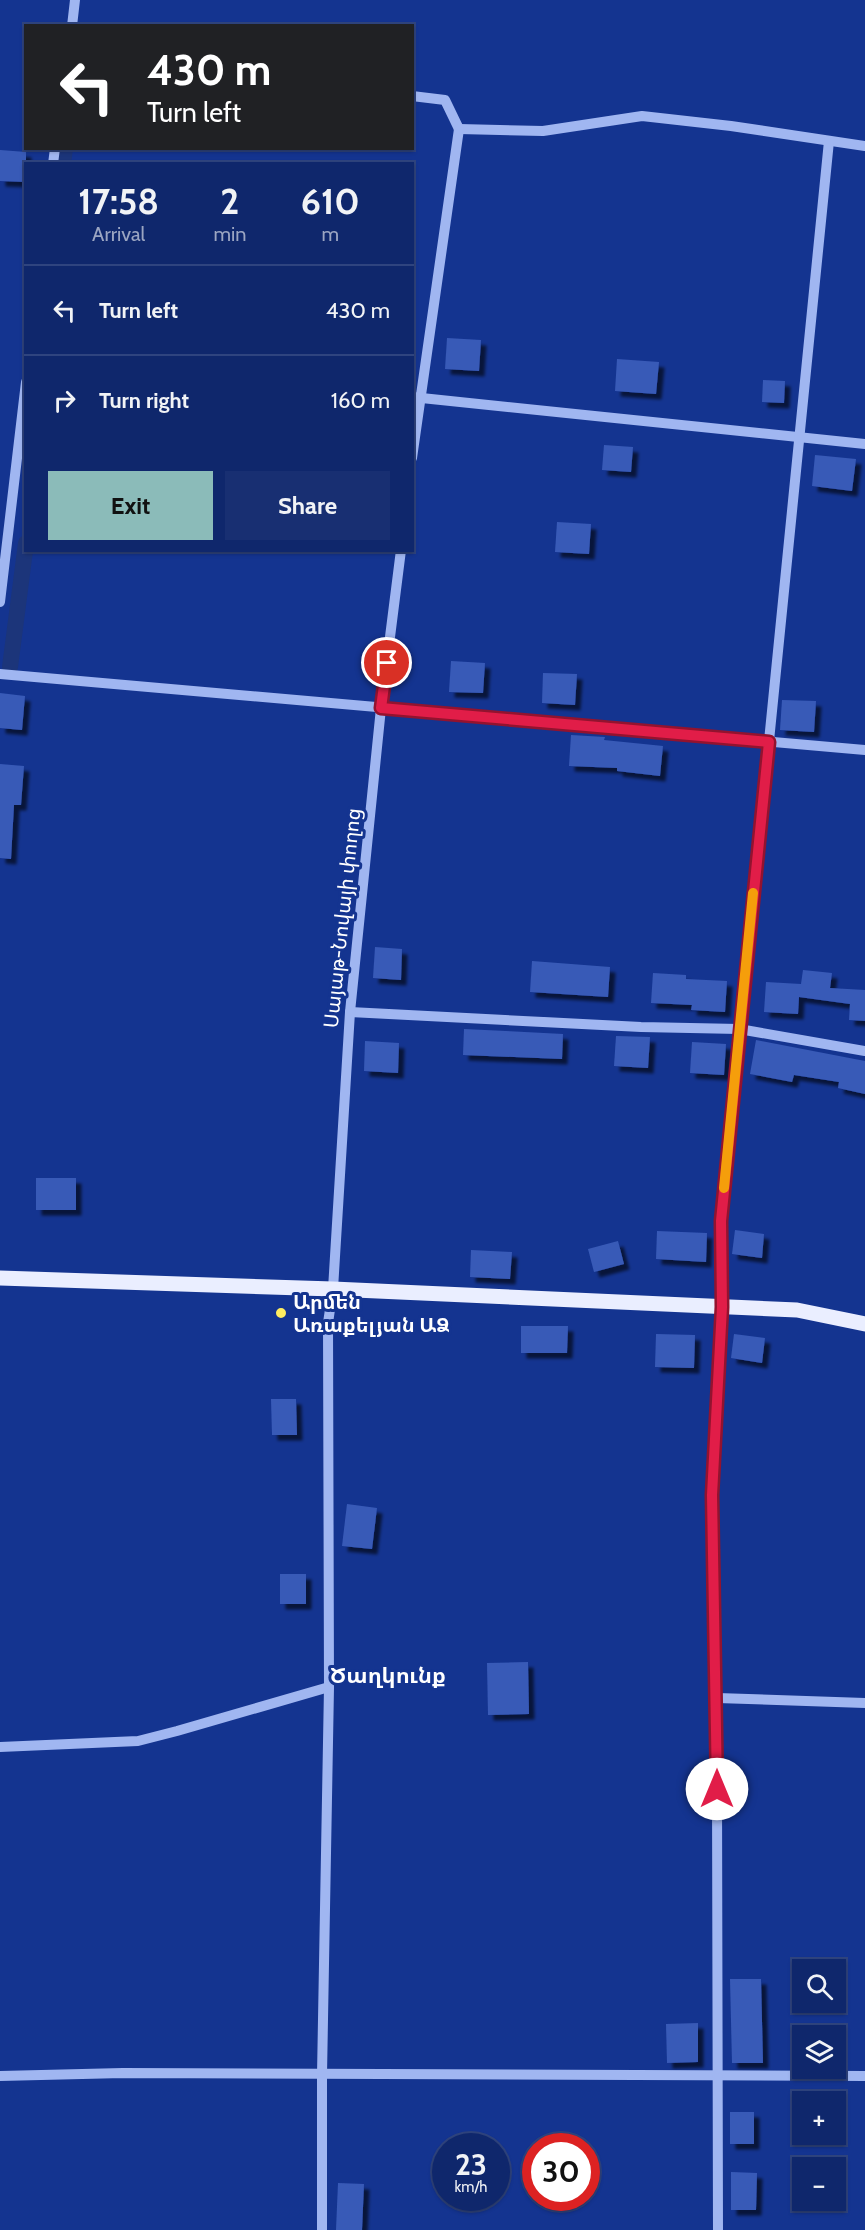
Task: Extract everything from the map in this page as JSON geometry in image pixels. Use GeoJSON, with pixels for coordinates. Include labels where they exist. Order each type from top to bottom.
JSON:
{"type":"FeatureCollection","features":[{"type":"Feature","properties":{"kind":"main road"},"geometry":{"type":"LineString","coordinates":[[0,1278],[333,1289],[797,1310],[865,1324]]}},
{"type":"Feature","properties":{"kind":"street"},"geometry":{"type":"LineString","coordinates":[[72,24],[75,0]]}},
{"type":"Feature","properties":{"kind":"street"},"geometry":{"type":"LineString","coordinates":[[414,96],[445,100],[459,129],[416,397],[414,428]]}},
{"type":"Feature","properties":{"kind":"street"},"geometry":{"type":"LineString","coordinates":[[459,129],[543,131],[642,116],[731,126],[865,146]]}},
{"type":"Feature","properties":{"kind":"street"},"geometry":{"type":"LineString","coordinates":[[717,2230],[717,1698],[712,1495],[722,1307],[721,1221],[829,141]]}},
{"type":"Feature","properties":{"kind":"street"},"geometry":{"type":"LineString","coordinates":[[416,397],[865,444]]}},
{"type":"Feature","properties":{"kind":"street"},"geometry":{"type":"LineString","coordinates":[[0,602],[24,398]]}},
{"type":"Feature","properties":{"kind":"street"},"geometry":{"type":"LineString","coordinates":[[0,494],[12,495]]}},
{"type":"Feature","properties":{"kind":"street","name":"Սայաթ-Նովայի փողոց"},"geometry":{"type":"LineString","coordinates":[[322,2230],[322,2075],[329,1687],[328,1323],[333,1289],[350,1012],[381,708],[401,552]]}},
{"type":"Feature","properties":{"kind":"street"},"geometry":{"type":"LineString","coordinates":[[0,674],[865,750]]}},
{"type":"Feature","properties":{"kind":"street"},"geometry":{"type":"LineString","coordinates":[[350,1012],[641,1027],[739,1029],[865,1051]]}},
{"type":"Feature","properties":{"kind":"street"},"geometry":{"type":"LineString","coordinates":[[0,1747],[138,1740],[329,1687]]}},
{"type":"Feature","properties":{"kind":"street"},"geometry":{"type":"LineString","coordinates":[[717,1698],[865,1703]]}},
{"type":"Feature","properties":{"kind":"street"},"geometry":{"type":"LineString","coordinates":[[0,2076],[123,2073],[865,2076]]}},
{"type":"Feature","properties":{"kind":"building"},"geometry":{"type":"Polygon","coordinates":[[[0,150],[26,152],[24,182],[0,181],[0,150]]]}},
{"type":"Feature","properties":{"kind":"building"},"geometry":{"type":"Polygon","coordinates":[[[447,338],[481,340],[479,371],[445,369],[447,338]]]}},
{"type":"Feature","properties":{"kind":"building"},"geometry":{"type":"Polygon","coordinates":[[[617,359],[659,362],[656,394],[615,391],[617,359]]]}},
{"type":"Feature","properties":{"kind":"building"},"geometry":{"type":"Polygon","coordinates":[[[763,380],[785,381],[784,403],[762,402],[763,380]]]}},
{"type":"Feature","properties":{"kind":"building"},"geometry":{"type":"Polygon","coordinates":[[[604,445],[633,447],[631,472],[602,470],[604,445]]]}},
{"type":"Feature","properties":{"kind":"building"},"geometry":{"type":"Polygon","coordinates":[[[815,455],[856,459],[852,491],[812,486],[815,455]]]}},
{"type":"Feature","properties":{"kind":"building"},"geometry":{"type":"Polygon","coordinates":[[[557,522],[591,524],[589,554],[555,552],[557,522]]]}},
{"type":"Feature","properties":{"kind":"building"},"geometry":{"type":"Polygon","coordinates":[[[451,661],[485,663],[483,693],[449,692],[451,661]]]}},
{"type":"Feature","properties":{"kind":"building"},"geometry":{"type":"Polygon","coordinates":[[[543,673],[577,674],[575,705],[542,703],[543,673]]]}},
{"type":"Feature","properties":{"kind":"building"},"geometry":{"type":"Polygon","coordinates":[[[0,693],[25,696],[22,730],[0,728],[0,693]]]}},
{"type":"Feature","properties":{"kind":"building"},"geometry":{"type":"Polygon","coordinates":[[[782,700],[816,701],[814,732],[780,730],[782,700]]]}},
{"type":"Feature","properties":{"kind":"building"},"geometry":{"type":"Polygon","coordinates":[[[571,735],[605,737],[604,740],[663,746],[660,776],[617,771],[617,768],[569,766],[571,735]]]}},
{"type":"Feature","properties":{"kind":"building"},"geometry":{"type":"Polygon","coordinates":[[[0,764],[24,766],[21,805],[14,805],[11,859],[0,858],[0,764]]]}},
{"type":"Feature","properties":{"kind":"building"},"geometry":{"type":"Polygon","coordinates":[[[375,947],[402,949],[401,980],[373,978],[375,947]]]}},
{"type":"Feature","properties":{"kind":"building"},"geometry":{"type":"Polygon","coordinates":[[[532,961],[610,967],[608,997],[530,992],[532,961]]]}},
{"type":"Feature","properties":{"kind":"building"},"geometry":{"type":"Polygon","coordinates":[[[803,970],[832,973],[830,988],[865,990],[865,1021],[849,1020],[850,1004],[799,997],[798,1014],[764,1012],[766,982],[801,984],[803,970]]]}},
{"type":"Feature","properties":{"kind":"building"},"geometry":{"type":"Polygon","coordinates":[[[653,973],[686,975],[686,979],[727,981],[725,1012],[691,1010],[692,1005],[651,1003],[653,973]]]}},
{"type":"Feature","properties":{"kind":"building"},"geometry":{"type":"Polygon","coordinates":[[[464,1029],[563,1034],[562,1059],[463,1055],[464,1029]]]}},
{"type":"Feature","properties":{"kind":"building"},"geometry":{"type":"Polygon","coordinates":[[[616,1036],[650,1037],[648,1068],[614,1066],[616,1036]]]}},
{"type":"Feature","properties":{"kind":"building"},"geometry":{"type":"Polygon","coordinates":[[[756,1040],[865,1061],[865,1094],[838,1088],[839,1082],[794,1075],[792,1082],[750,1074],[756,1040]]]}},
{"type":"Feature","properties":{"kind":"building"},"geometry":{"type":"Polygon","coordinates":[[[365,1041],[399,1043],[398,1073],[364,1071],[365,1041]]]}},
{"type":"Feature","properties":{"kind":"building"},"geometry":{"type":"Polygon","coordinates":[[[692,1042],[726,1044],[724,1075],[690,1073],[692,1042]]]}},
{"type":"Feature","properties":{"kind":"building"},"geometry":{"type":"Polygon","coordinates":[[[36,1178],[76,1178],[76,1210],[36,1210],[36,1178]]]}},
{"type":"Feature","properties":{"kind":"building"},"geometry":{"type":"Polygon","coordinates":[[[735,1230],[764,1234],[762,1258],[732,1254],[735,1230]]]}},
{"type":"Feature","properties":{"kind":"building"},"geometry":{"type":"Polygon","coordinates":[[[657,1231],[707,1233],[706,1262],[656,1259],[657,1231]]]}},
{"type":"Feature","properties":{"kind":"building"},"geometry":{"type":"Polygon","coordinates":[[[618,1241],[624,1264],[594,1272],[588,1249],[618,1241]]]}},
{"type":"Feature","properties":{"kind":"building"},"geometry":{"type":"Polygon","coordinates":[[[471,1250],[512,1252],[510,1279],[470,1277],[471,1250]]]}},
{"type":"Feature","properties":{"kind":"building"},"geometry":{"type":"Polygon","coordinates":[[[521,1326],[568,1326],[567,1353],[521,1353],[521,1326]]]}},
{"type":"Feature","properties":{"kind":"building"},"geometry":{"type":"Polygon","coordinates":[[[656,1334],[695,1335],[694,1368],[655,1367],[656,1334]]]}},
{"type":"Feature","properties":{"kind":"building"},"geometry":{"type":"Polygon","coordinates":[[[734,1334],[765,1338],[762,1363],[731,1358],[734,1334]]]}},
{"type":"Feature","properties":{"kind":"building"},"geometry":{"type":"Polygon","coordinates":[[[271,1399],[296,1399],[297,1435],[272,1435],[271,1399]]]}},
{"type":"Feature","properties":{"kind":"building"},"geometry":{"type":"Polygon","coordinates":[[[347,1504],[377,1508],[372,1549],[342,1546],[347,1504]]]}},
{"type":"Feature","properties":{"kind":"building"},"geometry":{"type":"Polygon","coordinates":[[[280,1574],[306,1574],[306,1604],[280,1604],[280,1574]]]}},
{"type":"Feature","properties":{"kind":"building"},"geometry":{"type":"Polygon","coordinates":[[[528,1662],[529,1714],[488,1715],[487,1663],[528,1662]]]}},
{"type":"Feature","properties":{"kind":"building"},"geometry":{"type":"Polygon","coordinates":[[[730,1979],[761,1979],[763,2063],[732,2063],[730,1979]]]}},
{"type":"Feature","properties":{"kind":"building"},"geometry":{"type":"Polygon","coordinates":[[[698,2023],[698,2062],[667,2063],[666,2024],[698,2023]]]}},
{"type":"Feature","properties":{"kind":"building"},"geometry":{"type":"Polygon","coordinates":[[[730,2112],[754,2112],[754,2144],[730,2144],[730,2112]]]}},
{"type":"Feature","properties":{"kind":"building"},"geometry":{"type":"Polygon","coordinates":[[[731,2172],[757,2173],[756,2210],[731,2210],[731,2172]]]}},
{"type":"Feature","properties":{"kind":"building"},"geometry":{"type":"Polygon","coordinates":[[[338,2183],[364,2184],[362,2230],[336,2230],[338,2183]]]}},
{"type":"Feature","properties":{"kind":"waterway"},"geometry":{"type":"LineString","coordinates":[[63,162],[65,150]]}},
{"type":"Feature","properties":{"kind":"waterway"},"geometry":{"type":"LineString","coordinates":[[10,667],[25,552]]}},
{"type":"Feature","properties":{"kind":"slow traffic"},"geometry":{"type":"LineString","coordinates":[[724,1188],[753,893]]}},
{"type":"Feature","properties":{"kind":"place","name":"Արմեն Առաքելյան ԱՁ"},"geometry":{"type":"Point","coordinates":[281,1313]}},
{"type":"Feature","properties":{"kind":"district","name":"Ծաղկունք"},"geometry":{"type":"Point","coordinates":[388,1675]}},
{"type":"Feature","properties":{"kind":"route"},"geometry":{"type":"LineString","coordinates":[[387,663],[381,708],[769,742],[721,1221],[722,1307],[712,1495],[717,1789]]}}]}
